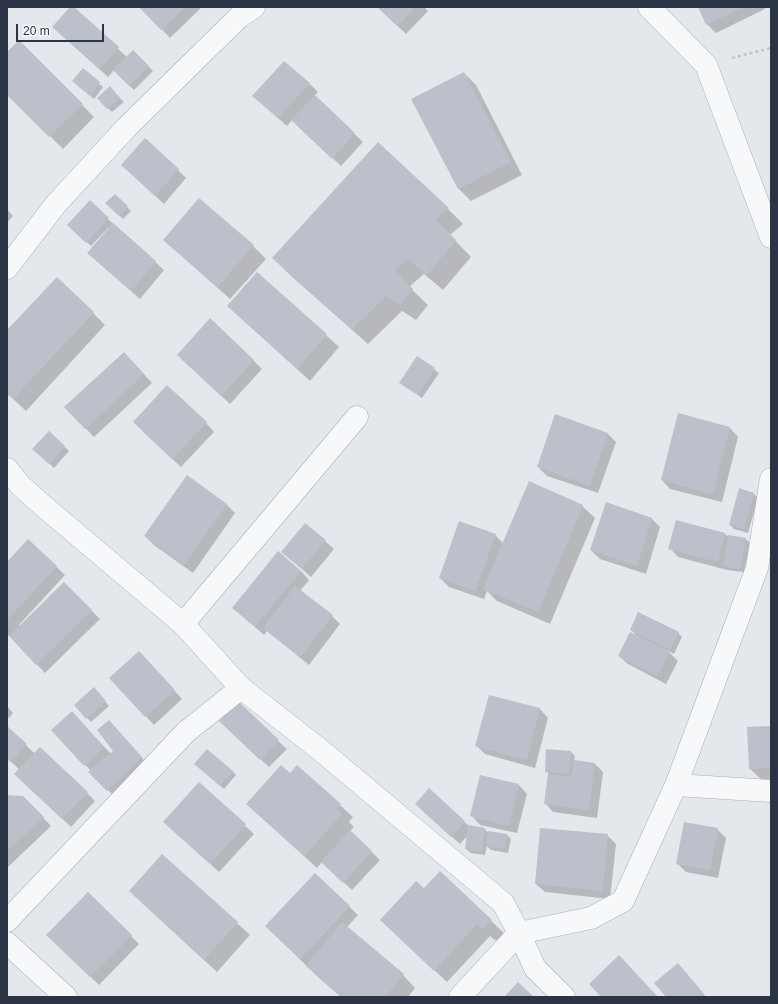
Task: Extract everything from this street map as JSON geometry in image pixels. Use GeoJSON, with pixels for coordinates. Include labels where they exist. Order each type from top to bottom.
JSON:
{"type":"FeatureCollection","features":[{"type":"Feature","properties":{"kind":"street"},"geometry":{"type":"LineString","coordinates":[[7,268],[56,204],[126,128],[239,17],[254,7]]}},
{"type":"Feature","properties":{"kind":"street"},"geometry":{"type":"LineString","coordinates":[[650,7],[706,65],[771,237]]}},
{"type":"Feature","properties":{"kind":"street"},"geometry":{"type":"LineString","coordinates":[[183,624],[357,417]]}},
{"type":"Feature","properties":{"kind":"street"},"geometry":{"type":"LineString","coordinates":[[7,469],[40,504],[183,624],[241,688],[318,748],[503,903],[535,968],[564,997]]}},
{"type":"Feature","properties":{"kind":"street"},"geometry":{"type":"LineString","coordinates":[[460,997],[519,933],[591,918],[623,901],[676,785],[757,568],[771,478]]}},
{"type":"Feature","properties":{"kind":"street"},"geometry":{"type":"LineString","coordinates":[[7,921],[186,732],[241,688]]}},
{"type":"Feature","properties":{"kind":"street"},"geometry":{"type":"LineString","coordinates":[[676,785],[771,791]]}},
{"type":"Feature","properties":{"kind":"street"},"geometry":{"type":"LineString","coordinates":[[7,943],[66,997]]}},
{"type":"Feature","properties":{"kind":"path"},"geometry":{"type":"LineString","coordinates":[[706,65],[771,48]]}},
{"type":"Feature","properties":{"kind":"building"},"geometry":{"type":"Polygon","coordinates":[[[70,7],[74,7],[119,47],[99,69],[52,27],[70,7]]]}},
{"type":"Feature","properties":{"kind":"building"},"geometry":{"type":"Polygon","coordinates":[[[139,7],[185,7],[161,30],[139,7]]]}},
{"type":"Feature","properties":{"kind":"building"},"geometry":{"type":"Polygon","coordinates":[[[377,7],[415,7],[397,26],[377,7]]]}},
{"type":"Feature","properties":{"kind":"building"},"geometry":{"type":"Polygon","coordinates":[[[698,7],[743,7],[706,25],[698,7]]]}},
{"type":"Feature","properties":{"kind":"building"},"geometry":{"type":"Polygon","coordinates":[[[19,40],[83,104],[49,137],[7,95],[7,52],[19,40]]]}},
{"type":"Feature","properties":{"kind":"building"},"geometry":{"type":"Polygon","coordinates":[[[133,50],[149,66],[129,86],[113,70],[133,50]]]}},
{"type":"Feature","properties":{"kind":"building"},"geometry":{"type":"Polygon","coordinates":[[[284,61],[310,83],[278,118],[252,96],[284,61]]]}},
{"type":"Feature","properties":{"kind":"building"},"geometry":{"type":"Polygon","coordinates":[[[83,68],[100,82],[90,96],[72,81],[83,68]]]}},
{"type":"Feature","properties":{"kind":"building"},"geometry":{"type":"Polygon","coordinates":[[[464,72],[511,162],[458,189],[411,99],[464,72]]]}},
{"type":"Feature","properties":{"kind":"building"},"geometry":{"type":"Polygon","coordinates":[[[110,86],[120,98],[107,109],[97,98],[110,86]]]}},
{"type":"Feature","properties":{"kind":"building"},"geometry":{"type":"Polygon","coordinates":[[[315,95],[355,133],[332,159],[291,120],[315,95]]]}},
{"type":"Feature","properties":{"kind":"building"},"geometry":{"type":"Polygon","coordinates":[[[145,138],[179,169],[155,196],[121,165],[145,138]]]}},
{"type":"Feature","properties":{"kind":"building"},"geometry":{"type":"Polygon","coordinates":[[[378,142],[449,208],[435,219],[456,240],[427,275],[408,259],[394,270],[413,289],[400,305],[386,296],[352,329],[272,258],[378,142]]]}},
{"type":"Feature","properties":{"kind":"building"},"geometry":{"type":"Polygon","coordinates":[[[115,194],[128,206],[119,216],[105,203],[115,194]]]}},
{"type":"Feature","properties":{"kind":"building"},"geometry":{"type":"Polygon","coordinates":[[[199,198],[254,245],[217,287],[163,240],[199,198]]]}},
{"type":"Feature","properties":{"kind":"building"},"geometry":{"type":"Polygon","coordinates":[[[90,200],[109,218],[86,243],[67,225],[90,200]]]}},
{"type":"Feature","properties":{"kind":"building"},"geometry":{"type":"Polygon","coordinates":[[[113,223],[156,261],[131,291],[87,253],[113,223]]]}},
{"type":"Feature","properties":{"kind":"building"},"geometry":{"type":"Polygon","coordinates":[[[257,272],[327,334],[297,369],[227,306],[257,272]]]}},
{"type":"Feature","properties":{"kind":"building"},"geometry":{"type":"Polygon","coordinates":[[[57,277],[94,312],[13,399],[7,394],[7,330],[57,277]]]}},
{"type":"Feature","properties":{"kind":"building"},"geometry":{"type":"Polygon","coordinates":[[[210,318],[254,360],[221,396],[177,355],[210,318]]]}},
{"type":"Feature","properties":{"kind":"building"},"geometry":{"type":"Polygon","coordinates":[[[124,352],[144,374],[85,429],[64,407],[124,352]]]}},
{"type":"Feature","properties":{"kind":"building"},"geometry":{"type":"Polygon","coordinates":[[[417,356],[435,368],[418,395],[399,383],[417,356]]]}},
{"type":"Feature","properties":{"kind":"building"},"geometry":{"type":"Polygon","coordinates":[[[167,385],[207,422],[172,459],[133,422],[167,385]]]}},
{"type":"Feature","properties":{"kind":"building"},"geometry":{"type":"Polygon","coordinates":[[[678,413],[730,427],[713,494],[661,480],[678,413]]]}},
{"type":"Feature","properties":{"kind":"building"},"geometry":{"type":"Polygon","coordinates":[[[555,414],[608,433],[590,486],[537,467],[555,414]]]}},
{"type":"Feature","properties":{"kind":"building"},"geometry":{"type":"Polygon","coordinates":[[[49,431],[65,446],[49,464],[32,449],[49,431]]]}},
{"type":"Feature","properties":{"kind":"building"},"geometry":{"type":"Polygon","coordinates":[[[187,475],[227,504],[184,565],[144,536],[187,475]]]}},
{"type":"Feature","properties":{"kind":"building"},"geometry":{"type":"Polygon","coordinates":[[[529,481],[583,505],[538,612],[483,589],[529,481]]]}},
{"type":"Feature","properties":{"kind":"building"},"geometry":{"type":"Polygon","coordinates":[[[739,488],[754,493],[744,529],[729,525],[739,488]]]}},
{"type":"Feature","properties":{"kind":"building"},"geometry":{"type":"Polygon","coordinates":[[[606,502],[652,518],[637,566],[590,550],[606,502]]]}},
{"type":"Feature","properties":{"kind":"building"},"geometry":{"type":"Polygon","coordinates":[[[676,520],[725,533],[718,562],[668,549],[676,520]]]}},
{"type":"Feature","properties":{"kind":"building"},"geometry":{"type":"Polygon","coordinates":[[[459,521],[496,534],[475,591],[439,578],[459,521]]]}},
{"type":"Feature","properties":{"kind":"building"},"geometry":{"type":"Polygon","coordinates":[[[305,523],[326,540],[302,569],[281,552],[305,523]]]}},
{"type":"Feature","properties":{"kind":"building"},"geometry":{"type":"Polygon","coordinates":[[[728,535],[746,538],[740,569],[723,566],[728,535]]]}},
{"type":"Feature","properties":{"kind":"building"},"geometry":{"type":"Polygon","coordinates":[[[28,539],[57,566],[7,620],[7,562],[28,539]]]}},
{"type":"Feature","properties":{"kind":"building"},"geometry":{"type":"Polygon","coordinates":[[[278,551],[301,571],[255,627],[232,608],[278,551]]]}},
{"type":"Feature","properties":{"kind":"building"},"geometry":{"type":"Polygon","coordinates":[[[64,582],[92,610],[36,665],[9,636],[64,582]]]}},
{"type":"Feature","properties":{"kind":"building"},"geometry":{"type":"Polygon","coordinates":[[[295,586],[333,615],[300,657],[263,628],[295,586]]]}},
{"type":"Feature","properties":{"kind":"building"},"geometry":{"type":"Polygon","coordinates":[[[638,612],[679,632],[670,650],[630,630],[638,612]]]}},
{"type":"Feature","properties":{"kind":"building"},"geometry":{"type":"Polygon","coordinates":[[[630,632],[670,652],[657,676],[618,656],[630,632]]]}},
{"type":"Feature","properties":{"kind":"building"},"geometry":{"type":"Polygon","coordinates":[[[139,651],[175,690],[145,717],[109,678],[139,651]]]}},
{"type":"Feature","properties":{"kind":"building"},"geometry":{"type":"Polygon","coordinates":[[[94,687],[106,701],[86,719],[74,705],[94,687]]]}},
{"type":"Feature","properties":{"kind":"building"},"geometry":{"type":"Polygon","coordinates":[[[489,695],[540,708],[527,760],[475,746],[489,695]]]}},
{"type":"Feature","properties":{"kind":"building"},"geometry":{"type":"Polygon","coordinates":[[[238,701],[279,740],[260,760],[219,721],[238,701]]]}},
{"type":"Feature","properties":{"kind":"building"},"geometry":{"type":"Polygon","coordinates":[[[72,711],[104,747],[84,766],[51,730],[72,711]]]}},
{"type":"Feature","properties":{"kind":"building"},"geometry":{"type":"Polygon","coordinates":[[[109,720],[142,757],[107,791],[88,772],[113,751],[97,730],[109,720]]]}},
{"type":"Feature","properties":{"kind":"building"},"geometry":{"type":"Polygon","coordinates":[[[7,726],[27,744],[10,762],[7,758],[7,726]]]}},
{"type":"Feature","properties":{"kind":"building"},"geometry":{"type":"Polygon","coordinates":[[[771,726],[771,768],[749,769],[747,727],[771,726]]]}},
{"type":"Feature","properties":{"kind":"building"},"geometry":{"type":"Polygon","coordinates":[[[40,747],[88,792],[62,819],[14,774],[40,747]]]}},
{"type":"Feature","properties":{"kind":"building"},"geometry":{"type":"Polygon","coordinates":[[[207,749],[233,771],[220,786],[194,764],[207,749]]]}},
{"type":"Feature","properties":{"kind":"building"},"geometry":{"type":"Polygon","coordinates":[[[546,749],[571,751],[569,774],[545,772],[546,749]]]}},
{"type":"Feature","properties":{"kind":"building"},"geometry":{"type":"Polygon","coordinates":[[[574,760],[595,763],[589,810],[544,804],[548,774],[571,777],[574,760]]]}},
{"type":"Feature","properties":{"kind":"building"},"geometry":{"type":"Polygon","coordinates":[[[281,765],[290,773],[297,765],[341,804],[337,809],[342,814],[304,856],[246,804],[281,765]]]}},
{"type":"Feature","properties":{"kind":"building"},"geometry":{"type":"Polygon","coordinates":[[[480,775],[519,784],[509,826],[470,816],[480,775]]]}},
{"type":"Feature","properties":{"kind":"building"},"geometry":{"type":"Polygon","coordinates":[[[199,782],[246,824],[210,864],[163,822],[199,782]]]}},
{"type":"Feature","properties":{"kind":"building"},"geometry":{"type":"Polygon","coordinates":[[[429,788],[465,821],[451,837],[415,804],[429,788]]]}},
{"type":"Feature","properties":{"kind":"building"},"geometry":{"type":"Polygon","coordinates":[[[7,795],[23,796],[44,817],[7,851],[7,795]]]}},
{"type":"Feature","properties":{"kind":"building"},"geometry":{"type":"Polygon","coordinates":[[[684,822],[718,828],[710,870],[676,864],[684,822]]]}},
{"type":"Feature","properties":{"kind":"building"},"geometry":{"type":"Polygon","coordinates":[[[468,825],[485,828],[482,852],[465,849],[468,825]]]}},
{"type":"Feature","properties":{"kind":"building"},"geometry":{"type":"Polygon","coordinates":[[[540,828],[608,834],[602,891],[535,884],[540,828]]]}},
{"type":"Feature","properties":{"kind":"building"},"geometry":{"type":"Polygon","coordinates":[[[350,830],[372,851],[343,883],[321,862],[350,830]]]}},
{"type":"Feature","properties":{"kind":"building"},"geometry":{"type":"Polygon","coordinates":[[[488,831],[507,834],[505,849],[486,846],[488,831]]]}},
{"type":"Feature","properties":{"kind":"building"},"geometry":{"type":"Polygon","coordinates":[[[162,854],[238,922],[204,960],[129,891],[162,854]]]}},
{"type":"Feature","properties":{"kind":"building"},"geometry":{"type":"Polygon","coordinates":[[[440,871],[492,920],[483,930],[477,924],[434,971],[380,920],[416,881],[424,888],[440,871]]]}},
{"type":"Feature","properties":{"kind":"building"},"geometry":{"type":"Polygon","coordinates":[[[315,873],[350,906],[300,959],[265,926],[315,873]]]}},
{"type":"Feature","properties":{"kind":"building"},"geometry":{"type":"Polygon","coordinates":[[[88,892],[132,935],[90,977],[46,935],[88,892]]]}},
{"type":"Feature","properties":{"kind":"building"},"geometry":{"type":"Polygon","coordinates":[[[342,922],[404,974],[385,997],[342,997],[306,966],[342,922]]]}},
{"type":"Feature","properties":{"kind":"building"},"geometry":{"type":"Polygon","coordinates":[[[619,955],[658,997],[601,997],[589,984],[619,955]]]}},
{"type":"Feature","properties":{"kind":"building"},"geometry":{"type":"Polygon","coordinates":[[[678,963],[704,994],[700,997],[666,997],[654,983],[678,963]]]}},
{"type":"Feature","properties":{"kind":"building"},"geometry":{"type":"Polygon","coordinates":[[[518,982],[534,997],[504,997],[518,982]]]}}]}
